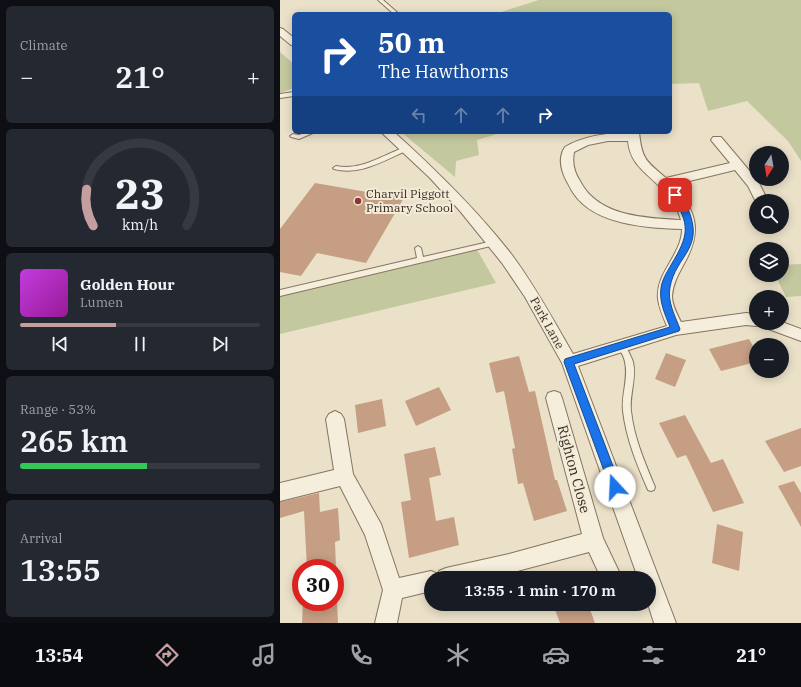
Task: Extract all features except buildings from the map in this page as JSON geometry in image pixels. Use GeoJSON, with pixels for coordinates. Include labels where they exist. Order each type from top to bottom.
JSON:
{"type":"FeatureCollection","features":[{"type":"Feature","properties":{"kind":"street"},"geometry":{"type":"LineString","coordinates":[[280,31],[292,41]]}},
{"type":"Feature","properties":{"kind":"street","name":"Park Lane"},"geometry":{"type":"LineString","coordinates":[[389,134],[434,175],[465,208],[530,293],[568,362],[646,571]]}},
{"type":"Feature","properties":{"kind":"street"},"geometry":{"type":"LineString","coordinates":[[676,329],[666,306],[665,288],[669,276],[687,246],[689,225],[682,204],[664,183],[639,161],[633,135],[606,137],[591,140],[574,146],[569,150],[567,168],[572,181],[578,192],[589,203],[598,209],[618,216],[647,223],[689,225]]}},
{"type":"Feature","properties":{"kind":"street"},"geometry":{"type":"LineString","coordinates":[[717,140],[754,184],[759,194]]}},
{"type":"Feature","properties":{"kind":"street"},"geometry":{"type":"LineString","coordinates":[[664,183],[738,165]]}},
{"type":"Feature","properties":{"kind":"street"},"geometry":{"type":"LineString","coordinates":[[568,362],[676,329],[749,319]]}},
{"type":"Feature","properties":{"kind":"street"},"geometry":{"type":"LineString","coordinates":[[787,330],[801,335]]}},
{"type":"Feature","properties":{"kind":"street","name":"Righton Close"},"geometry":{"type":"LineString","coordinates":[[554,398],[594,541],[609,571]]}},
{"type":"Feature","properties":{"kind":"street"},"geometry":{"type":"LineString","coordinates":[[335,419],[344,476],[374,530],[393,590],[386,623]]}},
{"type":"Feature","properties":{"kind":"street"},"geometry":{"type":"LineString","coordinates":[[280,492],[344,476]]}},
{"type":"Feature","properties":{"kind":"street"},"geometry":{"type":"LineString","coordinates":[[478,571],[594,541]]}},
{"type":"Feature","properties":{"kind":"street"},"geometry":{"type":"LineString","coordinates":[[393,590],[424,583]]}},
{"type":"Feature","properties":{"kind":"street","name":"Park Lane"},"geometry":{"type":"LineString","coordinates":[[656,598],[665,623]]}},
{"type":"Feature","properties":{"kind":"lane"},"geometry":{"type":"LineString","coordinates":[[380,0],[395,12]]}},
{"type":"Feature","properties":{"kind":"lane"},"geometry":{"type":"LineString","coordinates":[[280,96],[292,94]]}},
{"type":"Feature","properties":{"kind":"lane"},"geometry":{"type":"LineString","coordinates":[[293,136],[299,137],[307,134]]}},
{"type":"Feature","properties":{"kind":"lane"},"geometry":{"type":"LineString","coordinates":[[336,168],[344,171],[355,170],[406,149]]}},
{"type":"Feature","properties":{"kind":"lane"},"geometry":{"type":"LineString","coordinates":[[280,293],[493,243]]}},
{"type":"Feature","properties":{"kind":"lane"},"geometry":{"type":"LineString","coordinates":[[418,248],[421,260]]}},
{"type":"Feature","properties":{"kind":"lane"},"geometry":{"type":"LineString","coordinates":[[622,345],[629,362],[630,376],[627,409],[629,423],[651,487]]}},
{"type":"Feature","properties":{"kind":"green space"},"geometry":{"type":"Polygon","coordinates":[[[539,0],[801,0],[801,161],[788,141],[747,101],[708,111],[699,83],[672,84],[672,12],[501,12],[539,0]]]}},
{"type":"Feature","properties":{"kind":"green space"},"geometry":{"type":"Polygon","coordinates":[[[280,52],[292,62],[292,89],[280,93],[280,52]]]}},
{"type":"Feature","properties":{"kind":"green space"},"geometry":{"type":"Polygon","coordinates":[[[403,134],[496,134],[477,140],[479,155],[456,161],[455,177],[403,134]]]}},
{"type":"Feature","properties":{"kind":"green space"},"geometry":{"type":"Polygon","coordinates":[[[475,246],[496,283],[280,334],[280,290],[475,246]]]}},
{"type":"Feature","properties":{"kind":"green space"},"geometry":{"type":"Polygon","coordinates":[[[801,264],[801,296],[789,297],[789,290],[782,290],[778,282],[789,282],[789,265],[801,264]]]}},
{"type":"Feature","properties":{"kind":"place","name":"Charvil Piggott Primary School"},"geometry":{"type":"Point","coordinates":[358,201]}},
{"type":"Feature","properties":{"kind":"route"},"geometry":{"type":"LineString","coordinates":[[615,487],[568,362],[676,329],[666,306],[665,288],[669,276],[687,246],[689,225],[682,204],[675,195]]}}]}
